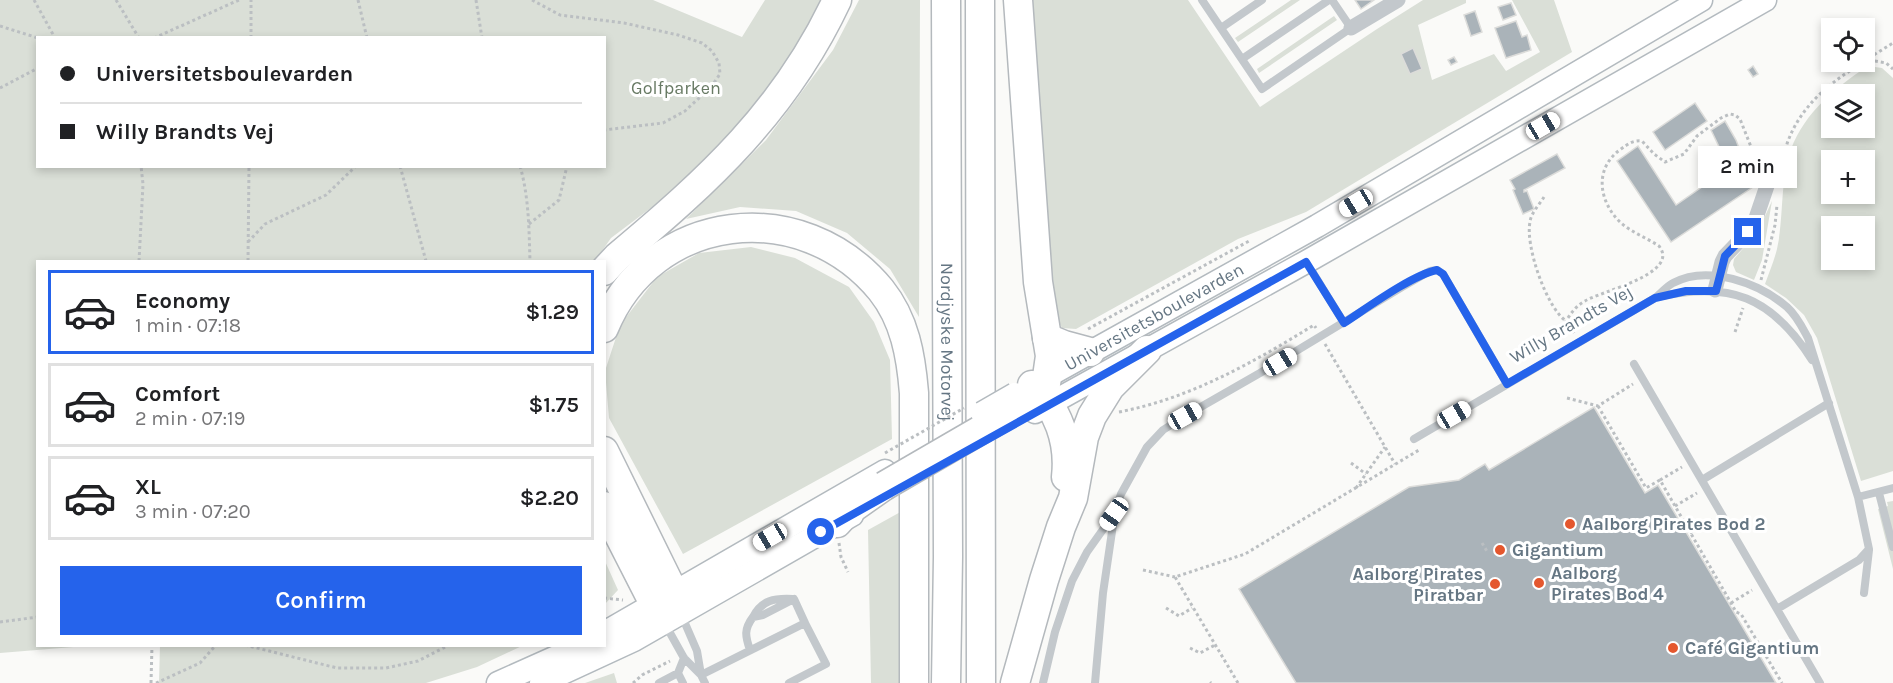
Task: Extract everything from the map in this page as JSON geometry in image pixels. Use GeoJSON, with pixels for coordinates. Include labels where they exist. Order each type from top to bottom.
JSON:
{"type":"FeatureCollection","features":[{"type":"Feature","properties":{"kind":"highway"},"geometry":{"type":"LineString","coordinates":[[606,269],[716,171],[747,137],[778,100],[805,60],[837,0]]}},
{"type":"Feature","properties":{"kind":"highway","name":"Nordjyske Motorvej"},"geometry":{"type":"LineString","coordinates":[[946,0],[948,545],[946,683]]}},
{"type":"Feature","properties":{"kind":"highway","name":"Nordjyske Motorvej"},"geometry":{"type":"LineString","coordinates":[[980,0],[981,683]]}},
{"type":"Feature","properties":{"kind":"highway"},"geometry":{"type":"LineString","coordinates":[[837,523],[885,477],[1031,397],[1050,356],[1038,282],[1018,0]]}},
{"type":"Feature","properties":{"kind":"highway"},"geometry":{"type":"LineString","coordinates":[[606,323],[631,282],[658,258],[689,240],[723,230],[759,227],[795,232],[828,245],[858,266],[882,292],[900,323],[911,357],[914,393],[915,683]]}},
{"type":"Feature","properties":{"kind":"highway"},"geometry":{"type":"LineString","coordinates":[[1047,338],[1090,352]]}},
{"type":"Feature","properties":{"kind":"highway"},"geometry":{"type":"LineString","coordinates":[[1015,683],[1061,527],[1073,498],[1084,437],[1092,416],[1110,387],[1147,350]]}},
{"type":"Feature","properties":{"kind":"highway"},"geometry":{"type":"LineString","coordinates":[[1031,397],[1063,433],[1068,460],[1061,527]]}},
{"type":"Feature","properties":{"kind":"highway"},"geometry":{"type":"LineString","coordinates":[[606,456],[668,608]]}},
{"type":"Feature","properties":{"kind":"highway"},"geometry":{"type":"LineString","coordinates":[[606,509],[668,608]]}},
{"type":"Feature","properties":{"kind":"main road","name":"Universitetsboulevarden"},"geometry":{"type":"LineString","coordinates":[[1031,397],[1090,352],[1317,226],[1701,0]]}},
{"type":"Feature","properties":{"kind":"main road","name":"Universitetsboulevarden"},"geometry":{"type":"LineString","coordinates":[[1031,397],[1147,350],[1765,0]]}},
{"type":"Feature","properties":{"kind":"main road"},"geometry":{"type":"LineString","coordinates":[[542,683],[590,662],[668,608],[885,477]]}},
{"type":"Feature","properties":{"kind":"main road"},"geometry":{"type":"LineString","coordinates":[[606,632],[668,608],[837,523]]}},
{"type":"Feature","properties":{"kind":"main road"},"geometry":{"type":"LineString","coordinates":[[498,683],[579,647]]}},
{"type":"Feature","properties":{"kind":"street"},"geometry":{"type":"LineString","coordinates":[[1351,28],[1398,0]]}},
{"type":"Feature","properties":{"kind":"street"},"geometry":{"type":"LineString","coordinates":[[1717,284],[1725,256],[1748,232],[1755,221],[1776,174]]}},
{"type":"Feature","properties":{"kind":"lane"},"geometry":{"type":"LineString","coordinates":[[1202,0],[1262,89],[1351,28],[1330,0],[1242,59]]}},
{"type":"Feature","properties":{"kind":"lane"},"geometry":{"type":"LineString","coordinates":[[1221,28],[1262,0]]}},
{"type":"Feature","properties":{"kind":"lane"},"geometry":{"type":"LineString","coordinates":[[1306,262],[1344,323]]}},
{"type":"Feature","properties":{"kind":"lane","name":"Willy Brandts Vej"},"geometry":{"type":"LineString","coordinates":[[1095,683],[1103,593],[1114,514],[1120,494],[1134,467],[1147,447],[1163,430],[1402,287],[1430,271],[1437,270],[1443,274],[1507,384]]}},
{"type":"Feature","properties":{"kind":"lane","name":"Willy Brandts Vej"},"geometry":{"type":"LineString","coordinates":[[1414,439],[1655,298],[1672,284],[1684,278],[1700,276],[1766,309],[1788,327],[1818,369]]}},
{"type":"Feature","properties":{"kind":"lane","name":"Willy Brandts Vej"},"geometry":{"type":"LineString","coordinates":[[1655,298],[1717,284],[1758,288],[1787,307],[1798,319],[1808,338],[1858,497],[1869,549],[1864,593]]}},
{"type":"Feature","properties":{"kind":"lane"},"geometry":{"type":"LineString","coordinates":[[1634,364],[1820,683]]}},
{"type":"Feature","properties":{"kind":"lane"},"geometry":{"type":"LineString","coordinates":[[1702,480],[1829,403]]}},
{"type":"Feature","properties":{"kind":"lane"},"geometry":{"type":"LineString","coordinates":[[1858,497],[1893,488]]}},
{"type":"Feature","properties":{"kind":"lane"},"geometry":{"type":"LineString","coordinates":[[1879,493],[1893,547]]}},
{"type":"Feature","properties":{"kind":"lane","name":"Willy Brandts Vej"},"geometry":{"type":"LineString","coordinates":[[1043,683],[1055,632],[1072,581],[1087,552],[1114,514]]}},
{"type":"Feature","properties":{"kind":"lane"},"geometry":{"type":"LineString","coordinates":[[1777,609],[1859,560],[1869,549]]}},
{"type":"Feature","properties":{"kind":"lane"},"geometry":{"type":"LineString","coordinates":[[750,650],[745,636],[747,626],[753,617],[764,615],[794,599],[826,664],[789,683]]}},
{"type":"Feature","properties":{"kind":"lane"},"geometry":{"type":"LineString","coordinates":[[668,608],[684,658],[705,683]]}},
{"type":"Feature","properties":{"kind":"lane"},"geometry":{"type":"LineString","coordinates":[[668,608],[697,651],[700,675]]}},
{"type":"Feature","properties":{"kind":"lane"},"geometry":{"type":"LineString","coordinates":[[700,675],[805,623]]}},
{"type":"Feature","properties":{"kind":"lane"},"geometry":{"type":"LineString","coordinates":[[659,683],[678,673],[684,658]]}},
{"type":"Feature","properties":{"kind":"lane"},"geometry":{"type":"LineString","coordinates":[[678,673],[683,683]]}},
{"type":"Feature","properties":{"kind":"path"},"geometry":{"type":"LineString","coordinates":[[34,0],[54,36]]}},
{"type":"Feature","properties":{"kind":"path"},"geometry":{"type":"LineString","coordinates":[[116,0],[138,36]]}},
{"type":"Feature","properties":{"kind":"path"},"geometry":{"type":"LineString","coordinates":[[158,36],[239,0]]}},
{"type":"Feature","properties":{"kind":"path"},"geometry":{"type":"LineString","coordinates":[[251,0],[251,36]]}},
{"type":"Feature","properties":{"kind":"path"},"geometry":{"type":"LineString","coordinates":[[358,0],[367,36]]}},
{"type":"Feature","properties":{"kind":"path"},"geometry":{"type":"LineString","coordinates":[[476,0],[482,36]]}},
{"type":"Feature","properties":{"kind":"path"},"geometry":{"type":"LineString","coordinates":[[532,0],[560,15],[624,23],[702,43],[712,51],[719,63],[720,74],[711,87],[685,111],[663,123],[606,130]]}},
{"type":"Feature","properties":{"kind":"path"},"geometry":{"type":"LineString","coordinates":[[0,26],[36,37]]}},
{"type":"Feature","properties":{"kind":"path"},"geometry":{"type":"LineString","coordinates":[[1875,55],[1893,43]]}},
{"type":"Feature","properties":{"kind":"path"},"geometry":{"type":"LineString","coordinates":[[1875,62],[1886,63],[1893,69]]}},
{"type":"Feature","properties":{"kind":"path"},"geometry":{"type":"LineString","coordinates":[[0,88],[36,70]]}},
{"type":"Feature","properties":{"kind":"path"},"geometry":{"type":"LineString","coordinates":[[1566,321],[1572,311],[1586,300],[1648,275],[1659,266],[1663,257],[1663,250],[1659,246],[1617,219],[1603,196],[1601,178],[1612,155],[1635,140],[1642,141],[1665,162],[1684,154],[1697,136],[1730,114],[1740,119],[1758,166],[1776,174],[1788,141],[1807,107],[1833,81],[1847,72]]}},
{"type":"Feature","properties":{"kind":"path"},"geometry":{"type":"LineString","coordinates":[[139,260],[143,184],[141,168]]}},
{"type":"Feature","properties":{"kind":"path"},"geometry":{"type":"LineString","coordinates":[[248,260],[249,168]]}},
{"type":"Feature","properties":{"kind":"path"},"geometry":{"type":"LineString","coordinates":[[248,242],[264,224],[326,195],[354,168]]}},
{"type":"Feature","properties":{"kind":"path"},"geometry":{"type":"LineString","coordinates":[[401,168],[426,260]]}},
{"type":"Feature","properties":{"kind":"path"},"geometry":{"type":"LineString","coordinates":[[520,168],[529,224],[530,260]]}},
{"type":"Feature","properties":{"kind":"path"},"geometry":{"type":"LineString","coordinates":[[529,224],[559,200],[567,168]]}},
{"type":"Feature","properties":{"kind":"path"},"geometry":{"type":"LineString","coordinates":[[1544,197],[1529,222],[1536,270],[1552,304],[1580,341]]}},
{"type":"Feature","properties":{"kind":"path"},"geometry":{"type":"LineString","coordinates":[[1758,288],[1765,268],[1778,203]]}},
{"type":"Feature","properties":{"kind":"path"},"geometry":{"type":"LineString","coordinates":[[1737,306],[1748,309],[1752,302]]}},
{"type":"Feature","properties":{"kind":"path"},"geometry":{"type":"LineString","coordinates":[[1735,332],[1743,308]]}},
{"type":"Feature","properties":{"kind":"path"},"geometry":{"type":"LineString","coordinates":[[1598,406],[1632,385]]}},
{"type":"Feature","properties":{"kind":"path"},"geometry":{"type":"LineString","coordinates":[[1568,398],[1598,406],[1646,488],[1678,469]]}},
{"type":"Feature","properties":{"kind":"path"},"geometry":{"type":"LineString","coordinates":[[885,477],[965,407]]}},
{"type":"Feature","properties":{"kind":"path"},"geometry":{"type":"LineString","coordinates":[[1143,570],[1175,577],[1245,554],[1426,446]]}},
{"type":"Feature","properties":{"kind":"path"},"geometry":{"type":"LineString","coordinates":[[1355,490],[1385,447]]}},
{"type":"Feature","properties":{"kind":"path"},"geometry":{"type":"LineString","coordinates":[[1351,463],[1366,474]]}},
{"type":"Feature","properties":{"kind":"path"},"geometry":{"type":"LineString","coordinates":[[1660,480],[1736,612],[1741,614],[1782,683]]}},
{"type":"Feature","properties":{"kind":"path"},"geometry":{"type":"LineString","coordinates":[[1675,506],[1695,495]]}},
{"type":"Feature","properties":{"kind":"path"},"geometry":{"type":"LineString","coordinates":[[1690,533],[1711,521]]}},
{"type":"Feature","properties":{"kind":"path"},"geometry":{"type":"LineString","coordinates":[[837,523],[841,557],[848,572]]}},
{"type":"Feature","properties":{"kind":"path"},"geometry":{"type":"LineString","coordinates":[[1482,543],[1488,553]]}},
{"type":"Feature","properties":{"kind":"path"},"geometry":{"type":"LineString","coordinates":[[1175,577],[1236,682]]}},
{"type":"Feature","properties":{"kind":"path"},"geometry":{"type":"LineString","coordinates":[[1731,603],[1752,590]]}},
{"type":"Feature","properties":{"kind":"path"},"geometry":{"type":"LineString","coordinates":[[1166,608],[1179,616],[1192,608]]}},
{"type":"Feature","properties":{"kind":"path"},"geometry":{"type":"LineString","coordinates":[[0,622],[36,617]]}},
{"type":"Feature","properties":{"kind":"path"},"geometry":{"type":"LineString","coordinates":[[1190,648],[1200,653],[1215,645]]}},
{"type":"Feature","properties":{"kind":"path"},"geometry":{"type":"LineString","coordinates":[[151,683],[152,647]]}},
{"type":"Feature","properties":{"kind":"path"},"geometry":{"type":"LineString","coordinates":[[156,683],[200,663],[214,647]]}},
{"type":"Feature","properties":{"kind":"path"},"geometry":{"type":"LineString","coordinates":[[253,647],[338,668],[386,668],[418,661],[445,647]]}},
{"type":"Feature","properties":{"kind":"path"},"geometry":{"type":"LineString","coordinates":[[633,683],[642,675],[667,662],[684,658]]}},
{"type":"Feature","properties":{"kind":"green space","name":"Golfparken"},"geometry":{"type":"Polygon","coordinates":[[[0,0],[653,0],[742,37],[765,0],[821,0],[779,77],[700,171],[611,238],[596,260],[36,260],[36,647],[74,647],[0,653],[0,0]]]}},
{"type":"Feature","properties":{"kind":"green space"},"geometry":{"type":"Polygon","coordinates":[[[859,0],[920,0],[919,317],[890,269],[847,233],[796,211],[740,207],[686,219],[766,140],[833,50],[859,0]]]}},
{"type":"Feature","properties":{"kind":"green space"},"geometry":{"type":"Polygon","coordinates":[[[1031,0],[1188,0],[1260,107],[1423,0],[1466,0],[1466,3],[1418,25],[1432,80],[1494,54],[1506,71],[1540,52],[1512,0],[1554,0],[1572,52],[1306,212],[1238,239],[1076,329],[1062,328],[1055,315],[1031,0]]]}},
{"type":"Feature","properties":{"kind":"green space"},"geometry":{"type":"Polygon","coordinates":[[[1291,0],[1300,0],[1238,42],[1235,38],[1291,0]]]}},
{"type":"Feature","properties":{"kind":"green space"},"geometry":{"type":"Polygon","coordinates":[[[1334,16],[1337,20],[1259,73],[1257,69],[1334,16]]]}},
{"type":"Feature","properties":{"kind":"green space"},"geometry":{"type":"Polygon","coordinates":[[[1875,67],[1882,68],[1893,78],[1893,471],[1861,481],[1817,338],[1804,315],[1786,298],[1765,284],[1777,249],[1785,173],[1791,149],[1804,123],[1821,103],[1821,138],[1875,138],[1875,84],[1843,84],[1859,72],[1875,72],[1875,67]]]}},
{"type":"Feature","properties":{"kind":"green space"},"geometry":{"type":"Polygon","coordinates":[[[1772,201],[1762,260],[1754,280],[1736,272],[1733,265],[1734,259],[1758,231],[1772,201]]]}},
{"type":"Feature","properties":{"kind":"green space"},"geometry":{"type":"Polygon","coordinates":[[[751,247],[795,258],[849,287],[874,322],[890,360],[892,439],[683,554],[609,418],[606,368],[620,325],[657,277],[699,253],[751,247]]]}},
{"type":"Feature","properties":{"kind":"green space"},"geometry":{"type":"Polygon","coordinates":[[[1893,501],[1893,569],[1878,509],[1888,506],[1887,502],[1893,501]]]}},
{"type":"Feature","properties":{"kind":"green space"},"geometry":{"type":"Polygon","coordinates":[[[904,510],[902,683],[871,683],[868,530],[904,510]]]}},
{"type":"Feature","properties":{"kind":"green space"},"geometry":{"type":"Polygon","coordinates":[[[606,563],[618,590],[606,603],[606,563]]]}},
{"type":"Feature","properties":{"kind":"green space"},"geometry":{"type":"Polygon","coordinates":[[[160,647],[520,647],[477,667],[426,683],[159,683],[160,647]]]}},
{"type":"Feature","properties":{"kind":"green space"},"geometry":{"type":"Polygon","coordinates":[[[614,673],[617,683],[585,683],[614,673]]]}},
{"type":"Feature","properties":{"kind":"building"},"geometry":{"type":"Polygon","coordinates":[[[1355,0],[1374,0],[1361,9],[1355,0]]]}},
{"type":"Feature","properties":{"kind":"building"},"geometry":{"type":"Polygon","coordinates":[[[1511,3],[1516,15],[1503,20],[1498,7],[1511,3]]]}},
{"type":"Feature","properties":{"kind":"building"},"geometry":{"type":"Polygon","coordinates":[[[1475,11],[1482,32],[1471,36],[1464,15],[1475,11]]]}},
{"type":"Feature","properties":{"kind":"building"},"geometry":{"type":"Polygon","coordinates":[[[1516,21],[1522,37],[1527,35],[1531,50],[1506,58],[1495,28],[1516,21]]]}},
{"type":"Feature","properties":{"kind":"building"},"geometry":{"type":"Polygon","coordinates":[[[1413,48],[1422,69],[1410,74],[1401,54],[1413,48]]]}},
{"type":"Feature","properties":{"kind":"building"},"geometry":{"type":"Polygon","coordinates":[[[1454,57],[1457,62],[1451,65],[1448,60],[1454,57]]]}},
{"type":"Feature","properties":{"kind":"building"},"geometry":{"type":"Polygon","coordinates":[[[1753,66],[1758,74],[1753,77],[1748,70],[1753,66]]]}},
{"type":"Feature","properties":{"kind":"building"},"geometry":{"type":"Polygon","coordinates":[[[1695,103],[1707,121],[1665,150],[1653,132],[1695,103]]]}},
{"type":"Feature","properties":{"kind":"building"},"geometry":{"type":"Polygon","coordinates":[[[1725,121],[1736,140],[1753,187],[1671,242],[1617,161],[1638,146],[1676,205],[1706,184],[1699,172],[1723,155],[1711,130],[1725,121]]]}},
{"type":"Feature","properties":{"kind":"building"},"geometry":{"type":"Polygon","coordinates":[[[1557,154],[1565,168],[1524,190],[1524,192],[1527,191],[1534,209],[1523,214],[1510,180],[1557,154]]]}},
{"type":"Feature","properties":{"kind":"building","name":"Gigantium"},"geometry":{"type":"Polygon","coordinates":[[[1594,407],[1645,493],[1658,485],[1776,683],[1296,683],[1239,589],[1409,487],[1459,480],[1485,464],[1489,470],[1594,407]]]}},
{"type":"Feature","properties":{"kind":"place","name":"Aalborg Pirates Bod 2"},"geometry":{"type":"Point","coordinates":[1570,524]}},
{"type":"Feature","properties":{"kind":"place","name":"Gigantium"},"geometry":{"type":"Point","coordinates":[1500,550]}},
{"type":"Feature","properties":{"kind":"place","name":"Aalborg Pirates Bod 4"},"geometry":{"type":"Point","coordinates":[1539,583]}},
{"type":"Feature","properties":{"kind":"place","name":"Aalborg Pirates Piratbar"},"geometry":{"type":"Point","coordinates":[1495,584]}},
{"type":"Feature","properties":{"kind":"place","name":"Café Gigantium"},"geometry":{"type":"Point","coordinates":[1673,648]}},
{"type":"Feature","properties":{"kind":"route"},"geometry":{"type":"LineString","coordinates":[[821,532],[1306,262],[1344,323],[1430,271],[1437,270],[1443,274],[1507,384],[1655,298],[1686,291],[1716,291],[1725,256],[1748,232]]}}]}
